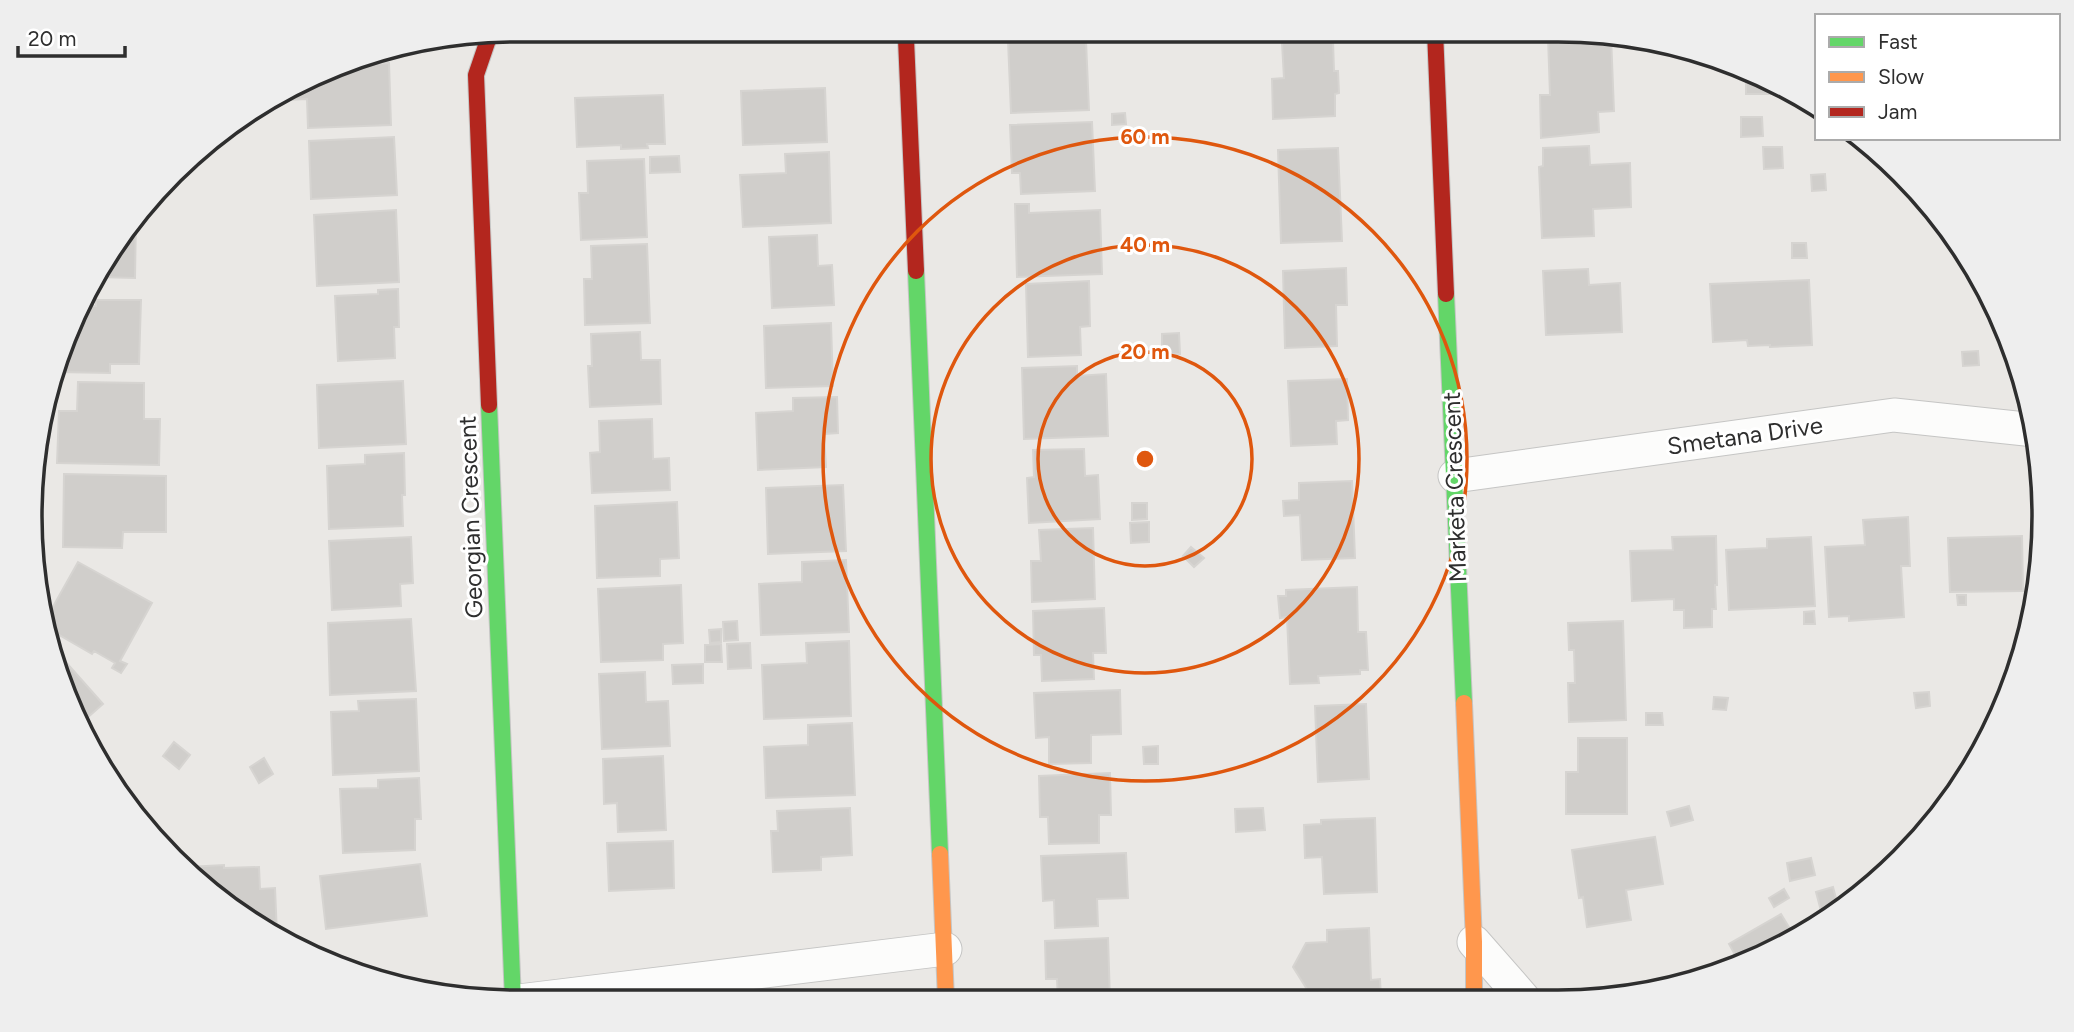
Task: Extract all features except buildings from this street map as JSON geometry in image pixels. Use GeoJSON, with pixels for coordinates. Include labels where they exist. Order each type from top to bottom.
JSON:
{"type":"FeatureCollection","features":[{"type":"Feature","properties":{"kind":"street"},"geometry":{"type":"LineString","coordinates":[[906,42],[946,990]]}},
{"type":"Feature","properties":{"kind":"street","name":"Marketa Crescent"},"geometry":{"type":"LineString","coordinates":[[1435,42],[1474,990]]}},
{"type":"Feature","properties":{"kind":"street","name":"Georgian Crescent"},"geometry":{"type":"LineString","coordinates":[[487,43],[476,75],[513,990]]}},
{"type":"Feature","properties":{"kind":"street","name":"Smetana Drive"},"geometry":{"type":"LineString","coordinates":[[1455,476],[1894,415],[2024,428]]}},
{"type":"Feature","properties":{"kind":"street"},"geometry":{"type":"LineString","coordinates":[[1474,943],[1516,990]]}},
{"type":"Feature","properties":{"kind":"street"},"geometry":{"type":"LineString","coordinates":[[609,990],[945,949]]}},
{"type":"Feature","properties":{"kind":"traffic: fast"},"geometry":{"type":"LineString","coordinates":[[916,271],[940,854]]}},
{"type":"Feature","properties":{"kind":"traffic: fast"},"geometry":{"type":"LineString","coordinates":[[1446,294],[1464,703]]}},
{"type":"Feature","properties":{"kind":"traffic: fast"},"geometry":{"type":"LineString","coordinates":[[489,405],[513,990]]}},
{"type":"Feature","properties":{"kind":"traffic: slow"},"geometry":{"type":"LineString","coordinates":[[1464,703],[1474,990]]}},
{"type":"Feature","properties":{"kind":"traffic: slow"},"geometry":{"type":"LineString","coordinates":[[940,854],[946,990]]}},
{"type":"Feature","properties":{"kind":"traffic: jam"},"geometry":{"type":"LineString","coordinates":[[906,42],[916,271]]}},
{"type":"Feature","properties":{"kind":"traffic: jam"},"geometry":{"type":"LineString","coordinates":[[1435,42],[1446,294]]}},
{"type":"Feature","properties":{"kind":"traffic: jam"},"geometry":{"type":"LineString","coordinates":[[487,43],[476,75],[489,405]]}}]}
